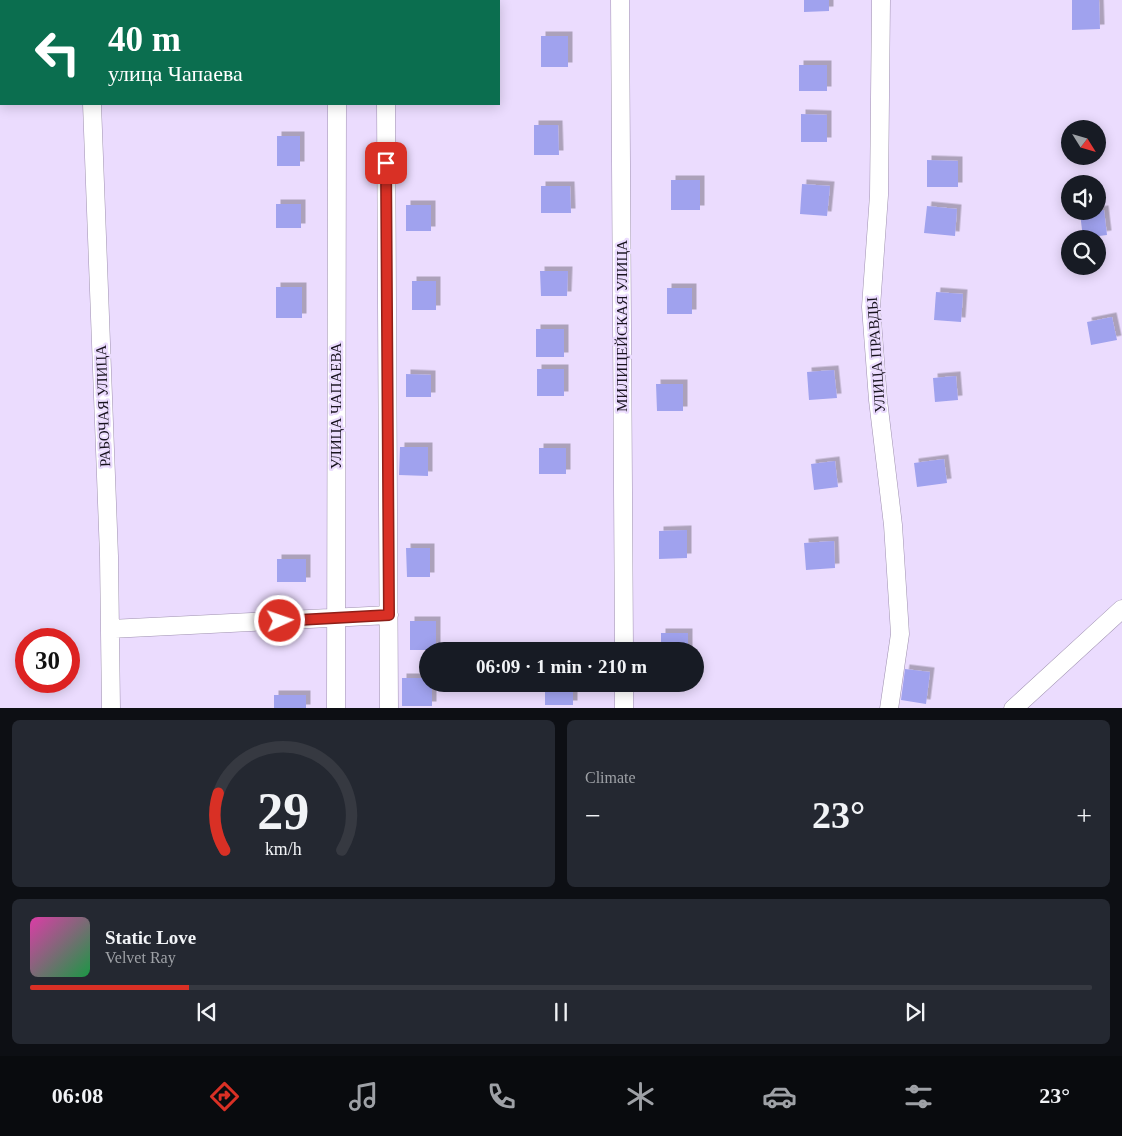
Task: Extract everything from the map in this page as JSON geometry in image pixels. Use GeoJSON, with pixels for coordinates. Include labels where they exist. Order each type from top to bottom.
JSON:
{"type":"FeatureCollection","features":[{"type":"Feature","properties":{"kind":"street","name":"МИЛИЦЕЙСКАЯ УЛИЦА"},"geometry":{"type":"LineString","coordinates":[[620,0],[624,642]]}},
{"type":"Feature","properties":{"kind":"street","name":"УЛИЦА ПРАВДЫ"},"geometry":{"type":"LineString","coordinates":[[881,0],[879,195],[871,307],[878,400],[893,525],[900,634],[889,708]]}},
{"type":"Feature","properties":{"kind":"street","name":"РАБОЧАЯ УЛИЦА"},"geometry":{"type":"LineString","coordinates":[[92,105],[109,556],[111,708]]}},
{"type":"Feature","properties":{"kind":"street","name":"УЛИЦА ЧАПАЕВА"},"geometry":{"type":"LineString","coordinates":[[336,105],[336,708]]}},
{"type":"Feature","properties":{"kind":"street"},"geometry":{"type":"LineString","coordinates":[[386,105],[388,708]]}},
{"type":"Feature","properties":{"kind":"street"},"geometry":{"type":"LineString","coordinates":[[1014,708],[1122,609]]}},
{"type":"Feature","properties":{"kind":"street"},"geometry":{"type":"LineString","coordinates":[[110,629],[389,615]]}},
{"type":"Feature","properties":{"kind":"street"},"geometry":{"type":"LineString","coordinates":[[624,692],[624,708]]}},
{"type":"Feature","properties":{"kind":"building"},"geometry":{"type":"Polygon","coordinates":[[[804,0],[829,0],[829,11],[804,12],[804,0]]]}},
{"type":"Feature","properties":{"kind":"building"},"geometry":{"type":"Polygon","coordinates":[[[1072,0],[1099,0],[1100,29],[1072,30],[1072,0]]]}},
{"type":"Feature","properties":{"kind":"building"},"geometry":{"type":"Polygon","coordinates":[[[541,36],[568,36],[568,67],[541,67],[541,36]]]}},
{"type":"Feature","properties":{"kind":"building"},"geometry":{"type":"Polygon","coordinates":[[[799,65],[827,65],[827,91],[799,91],[799,65]]]}},
{"type":"Feature","properties":{"kind":"building"},"geometry":{"type":"Polygon","coordinates":[[[801,114],[827,115],[827,142],[801,142],[801,114]]]}},
{"type":"Feature","properties":{"kind":"building"},"geometry":{"type":"Polygon","coordinates":[[[534,125],[558,125],[559,155],[534,155],[534,125]]]}},
{"type":"Feature","properties":{"kind":"building"},"geometry":{"type":"Polygon","coordinates":[[[277,136],[300,136],[300,166],[277,166],[277,136]]]}},
{"type":"Feature","properties":{"kind":"building"},"geometry":{"type":"Polygon","coordinates":[[[927,160],[958,161],[958,187],[927,187],[927,160]]]}},
{"type":"Feature","properties":{"kind":"building"},"geometry":{"type":"Polygon","coordinates":[[[671,180],[700,180],[700,210],[671,210],[671,180]]]}},
{"type":"Feature","properties":{"kind":"building"},"geometry":{"type":"Polygon","coordinates":[[[802,184],[830,186],[827,216],[800,214],[802,184]]]}},
{"type":"Feature","properties":{"kind":"building"},"geometry":{"type":"Polygon","coordinates":[[[541,186],[570,186],[571,213],[541,213],[541,186]]]}},
{"type":"Feature","properties":{"kind":"building"},"geometry":{"type":"Polygon","coordinates":[[[276,204],[301,204],[301,228],[276,228],[276,204]]]}},
{"type":"Feature","properties":{"kind":"building"},"geometry":{"type":"Polygon","coordinates":[[[406,205],[431,205],[431,231],[406,231],[406,205]]]}},
{"type":"Feature","properties":{"kind":"building"},"geometry":{"type":"Polygon","coordinates":[[[927,206],[957,209],[955,236],[924,233],[927,206]]]}},
{"type":"Feature","properties":{"kind":"building"},"geometry":{"type":"Polygon","coordinates":[[[1081,220],[1105,220],[1107,235],[1106,230],[1082,230],[1081,220]]]}},
{"type":"Feature","properties":{"kind":"building"},"geometry":{"type":"Polygon","coordinates":[[[540,271],[568,271],[567,296],[541,296],[540,271]]]}},
{"type":"Feature","properties":{"kind":"building"},"geometry":{"type":"Polygon","coordinates":[[[412,281],[436,281],[436,310],[412,310],[412,281]]]}},
{"type":"Feature","properties":{"kind":"building"},"geometry":{"type":"Polygon","coordinates":[[[276,287],[302,287],[302,318],[276,318],[276,287]]]}},
{"type":"Feature","properties":{"kind":"building"},"geometry":{"type":"Polygon","coordinates":[[[667,288],[692,288],[692,314],[667,314],[667,288]]]}},
{"type":"Feature","properties":{"kind":"building"},"geometry":{"type":"Polygon","coordinates":[[[936,292],[963,294],[961,322],[934,320],[936,292]]]}},
{"type":"Feature","properties":{"kind":"building"},"geometry":{"type":"Polygon","coordinates":[[[1112,317],[1117,340],[1091,345],[1087,322],[1112,317]]]}},
{"type":"Feature","properties":{"kind":"building"},"geometry":{"type":"Polygon","coordinates":[[[536,329],[564,329],[564,357],[536,357],[536,329]]]}},
{"type":"Feature","properties":{"kind":"building"},"geometry":{"type":"Polygon","coordinates":[[[537,369],[564,369],[564,396],[537,396],[537,369]]]}},
{"type":"Feature","properties":{"kind":"building"},"geometry":{"type":"Polygon","coordinates":[[[834,370],[837,398],[809,400],[807,372],[834,370]]]}},
{"type":"Feature","properties":{"kind":"building"},"geometry":{"type":"Polygon","coordinates":[[[406,374],[431,375],[431,397],[406,397],[406,374]]]}},
{"type":"Feature","properties":{"kind":"building"},"geometry":{"type":"Polygon","coordinates":[[[956,376],[958,400],[935,402],[933,378],[956,376]]]}},
{"type":"Feature","properties":{"kind":"building"},"geometry":{"type":"Polygon","coordinates":[[[656,384],[683,384],[683,411],[657,411],[656,384]]]}},
{"type":"Feature","properties":{"kind":"building"},"geometry":{"type":"Polygon","coordinates":[[[400,447],[428,447],[428,476],[399,475],[400,447]]]}},
{"type":"Feature","properties":{"kind":"building"},"geometry":{"type":"Polygon","coordinates":[[[539,448],[566,448],[566,474],[539,474],[539,448]]]}},
{"type":"Feature","properties":{"kind":"building"},"geometry":{"type":"Polygon","coordinates":[[[944,459],[947,483],[917,487],[914,463],[944,459]]]}},
{"type":"Feature","properties":{"kind":"building"},"geometry":{"type":"Polygon","coordinates":[[[835,461],[838,487],[814,490],[811,464],[835,461]]]}},
{"type":"Feature","properties":{"kind":"building"},"geometry":{"type":"Polygon","coordinates":[[[687,530],[687,558],[659,559],[659,531],[687,530]]]}},
{"type":"Feature","properties":{"kind":"building"},"geometry":{"type":"Polygon","coordinates":[[[834,541],[835,568],[806,570],[804,543],[834,541]]]}},
{"type":"Feature","properties":{"kind":"building"},"geometry":{"type":"Polygon","coordinates":[[[406,548],[430,548],[430,577],[407,577],[406,548]]]}},
{"type":"Feature","properties":{"kind":"building"},"geometry":{"type":"Polygon","coordinates":[[[277,559],[306,559],[306,582],[277,582],[277,559]]]}},
{"type":"Feature","properties":{"kind":"building"},"geometry":{"type":"Polygon","coordinates":[[[410,621],[436,621],[436,642],[419,642],[419,650],[410,650],[410,621]]]}},
{"type":"Feature","properties":{"kind":"building"},"geometry":{"type":"Polygon","coordinates":[[[661,633],[688,633],[688,642],[661,642],[661,633]]]}},
{"type":"Feature","properties":{"kind":"building"},"geometry":{"type":"Polygon","coordinates":[[[905,669],[930,672],[926,704],[901,700],[905,669]]]}},
{"type":"Feature","properties":{"kind":"building"},"geometry":{"type":"Polygon","coordinates":[[[402,678],[419,678],[419,692],[432,692],[432,706],[402,706],[402,678]]]}},
{"type":"Feature","properties":{"kind":"building"},"geometry":{"type":"Polygon","coordinates":[[[545,692],[573,692],[573,705],[545,705],[545,692]]]}},
{"type":"Feature","properties":{"kind":"building"},"geometry":{"type":"Polygon","coordinates":[[[274,695],[306,695],[306,708],[274,708],[274,695]]]}},
{"type":"Feature","properties":{"kind":"route"},"geometry":{"type":"LineString","coordinates":[[280,621],[389,615],[386,163]]}}]}
